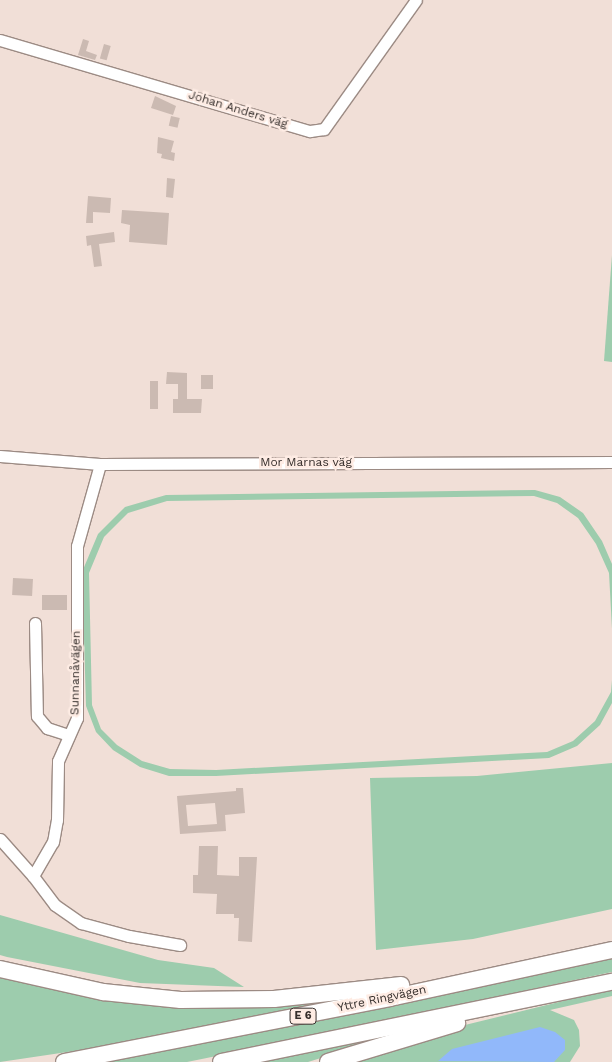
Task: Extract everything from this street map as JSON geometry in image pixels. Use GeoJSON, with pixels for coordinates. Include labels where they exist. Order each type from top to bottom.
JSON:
{"type":"FeatureCollection","features":[{"type":"Feature","properties":{"kind":"highway","name":"Yttre Ringvägen"},"geometry":{"type":"LineString","coordinates":[[64,1062],[612,950]]}},
{"type":"Feature","properties":{"kind":"highway"},"geometry":{"type":"LineString","coordinates":[[0,969],[103,992],[224,1000],[356,991],[540,965]]}},
{"type":"Feature","properties":{"kind":"highway"},"geometry":{"type":"LineString","coordinates":[[328,1062],[404,1038],[612,982]]}},
{"type":"Feature","properties":{"kind":"highway","name":"E 6"},"geometry":{"type":"LineString","coordinates":[[221,1062],[612,982]]}},
{"type":"Feature","properties":{"kind":"street","name":"Johan Anders väg"},"geometry":{"type":"LineString","coordinates":[[0,40],[310,131],[324,129],[416,0]]}},
{"type":"Feature","properties":{"kind":"street","name":"Mor Marnas väg"},"geometry":{"type":"LineString","coordinates":[[0,456],[100,464],[612,462]]}},
{"type":"Feature","properties":{"kind":"street","name":"Sunnanåvägen"},"geometry":{"type":"LineString","coordinates":[[33,876],[53,842],[57,820],[58,761],[77,718],[77,546],[100,464]]}},
{"type":"Feature","properties":{"kind":"street"},"geometry":{"type":"LineString","coordinates":[[35,623],[38,716],[46,728],[69,735]]}},
{"type":"Feature","properties":{"kind":"street"},"geometry":{"type":"LineString","coordinates":[[0,839],[33,876],[55,905],[81,923],[129,936],[180,945]]}},
{"type":"Feature","properties":{"kind":"green space"},"geometry":{"type":"Polygon","coordinates":[[[612,255],[612,362],[604,361],[612,255]]]}},
{"type":"Feature","properties":{"kind":"green space"},"geometry":{"type":"Polygon","coordinates":[[[535,490],[560,497],[583,513],[602,541],[612,564],[612,629],[609,573],[596,544],[578,518],[557,503],[534,496],[167,501],[128,513],[104,537],[89,573],[92,705],[101,729],[117,745],[142,761],[170,769],[216,770],[547,752],[573,741],[595,721],[611,692],[612,680],[612,703],[600,725],[577,746],[549,758],[216,776],[169,776],[140,767],[113,750],[96,732],[86,706],[82,572],[98,534],[125,507],[166,495],[535,490]]]}},
{"type":"Feature","properties":{"kind":"green space"},"geometry":{"type":"Polygon","coordinates":[[[612,763],[612,909],[473,939],[376,950],[370,778],[477,776],[612,763]]]}},
{"type":"Feature","properties":{"kind":"green space"},"geometry":{"type":"Polygon","coordinates":[[[0,915],[158,960],[214,968],[244,987],[140,983],[0,955],[0,915]]]}},
{"type":"Feature","properties":{"kind":"green space"},"geometry":{"type":"Polygon","coordinates":[[[612,956],[612,972],[305,1038],[187,1062],[100,1062],[612,956]]]}},
{"type":"Feature","properties":{"kind":"green space"},"geometry":{"type":"Polygon","coordinates":[[[0,976],[69,991],[345,999],[101,1047],[0,1062],[0,976]]]}},
{"type":"Feature","properties":{"kind":"green space"},"geometry":{"type":"Polygon","coordinates":[[[612,989],[612,996],[550,1010],[574,1020],[579,1030],[580,1046],[570,1062],[347,1062],[416,1037],[612,989]]]}},
{"type":"Feature","properties":{"kind":"green space"},"geometry":{"type":"Polygon","coordinates":[[[401,1033],[308,1062],[263,1062],[317,1051],[401,1033]]]}},
{"type":"Feature","properties":{"kind":"water"},"geometry":{"type":"Polygon","coordinates":[[[540,1027],[555,1032],[565,1040],[565,1050],[554,1062],[438,1061],[452,1049],[540,1027]]]}},
{"type":"Feature","properties":{"kind":"building"},"geometry":{"type":"Polygon","coordinates":[[[83,39],[89,41],[86,51],[97,55],[95,60],[78,55],[83,39]]]}},
{"type":"Feature","properties":{"kind":"building"},"geometry":{"type":"Polygon","coordinates":[[[104,44],[111,46],[107,60],[100,58],[104,44]]]}},
{"type":"Feature","properties":{"kind":"building"},"geometry":{"type":"Polygon","coordinates":[[[155,96],[176,106],[173,115],[151,108],[155,96]]]}},
{"type":"Feature","properties":{"kind":"building"},"geometry":{"type":"Polygon","coordinates":[[[171,116],[180,118],[178,128],[169,126],[171,116]]]}},
{"type":"Feature","properties":{"kind":"building"},"geometry":{"type":"Polygon","coordinates":[[[158,137],[174,141],[171,152],[175,153],[174,161],[161,158],[162,154],[157,153],[158,137]]]}},
{"type":"Feature","properties":{"kind":"building"},"geometry":{"type":"Polygon","coordinates":[[[167,178],[175,179],[173,198],[166,197],[167,178]]]}},
{"type":"Feature","properties":{"kind":"building"},"geometry":{"type":"Polygon","coordinates":[[[88,196],[111,198],[110,213],[93,212],[93,223],[86,223],[88,196]]]}},
{"type":"Feature","properties":{"kind":"building"},"geometry":{"type":"Polygon","coordinates":[[[122,210],[169,213],[167,245],[129,242],[130,225],[121,223],[122,210]]]}},
{"type":"Feature","properties":{"kind":"building"},"geometry":{"type":"Polygon","coordinates":[[[114,232],[115,242],[99,244],[102,266],[94,267],[91,245],[87,246],[86,236],[114,232]]]}},
{"type":"Feature","properties":{"kind":"building"},"geometry":{"type":"Polygon","coordinates":[[[167,372],[187,373],[187,399],[202,399],[201,413],[173,413],[173,399],[178,399],[178,384],[166,384],[167,372]]]}},
{"type":"Feature","properties":{"kind":"building"},"geometry":{"type":"Polygon","coordinates":[[[201,375],[213,375],[213,389],[201,389],[201,375]]]}},
{"type":"Feature","properties":{"kind":"building"},"geometry":{"type":"Polygon","coordinates":[[[150,381],[158,381],[158,409],[150,409],[150,381]]]}},
{"type":"Feature","properties":{"kind":"building"},"geometry":{"type":"Polygon","coordinates":[[[13,578],[33,579],[32,596],[12,595],[13,578]]]}},
{"type":"Feature","properties":{"kind":"building"},"geometry":{"type":"Polygon","coordinates":[[[42,595],[67,595],[67,610],[42,610],[42,595]]]}},
{"type":"Feature","properties":{"kind":"building"},"geometry":{"type":"Polygon","coordinates":[[[236,788],[243,788],[245,813],[225,815],[226,831],[180,834],[177,796],[236,791],[236,788]],[[215,803],[186,805],[188,826],[217,824],[215,803]]]}},
{"type":"Feature","properties":{"kind":"building"},"geometry":{"type":"Polygon","coordinates":[[[199,846],[218,846],[217,875],[239,876],[239,857],[257,857],[252,942],[238,941],[239,918],[234,918],[234,914],[216,914],[217,894],[193,893],[193,875],[198,875],[199,846]]]}}]}
